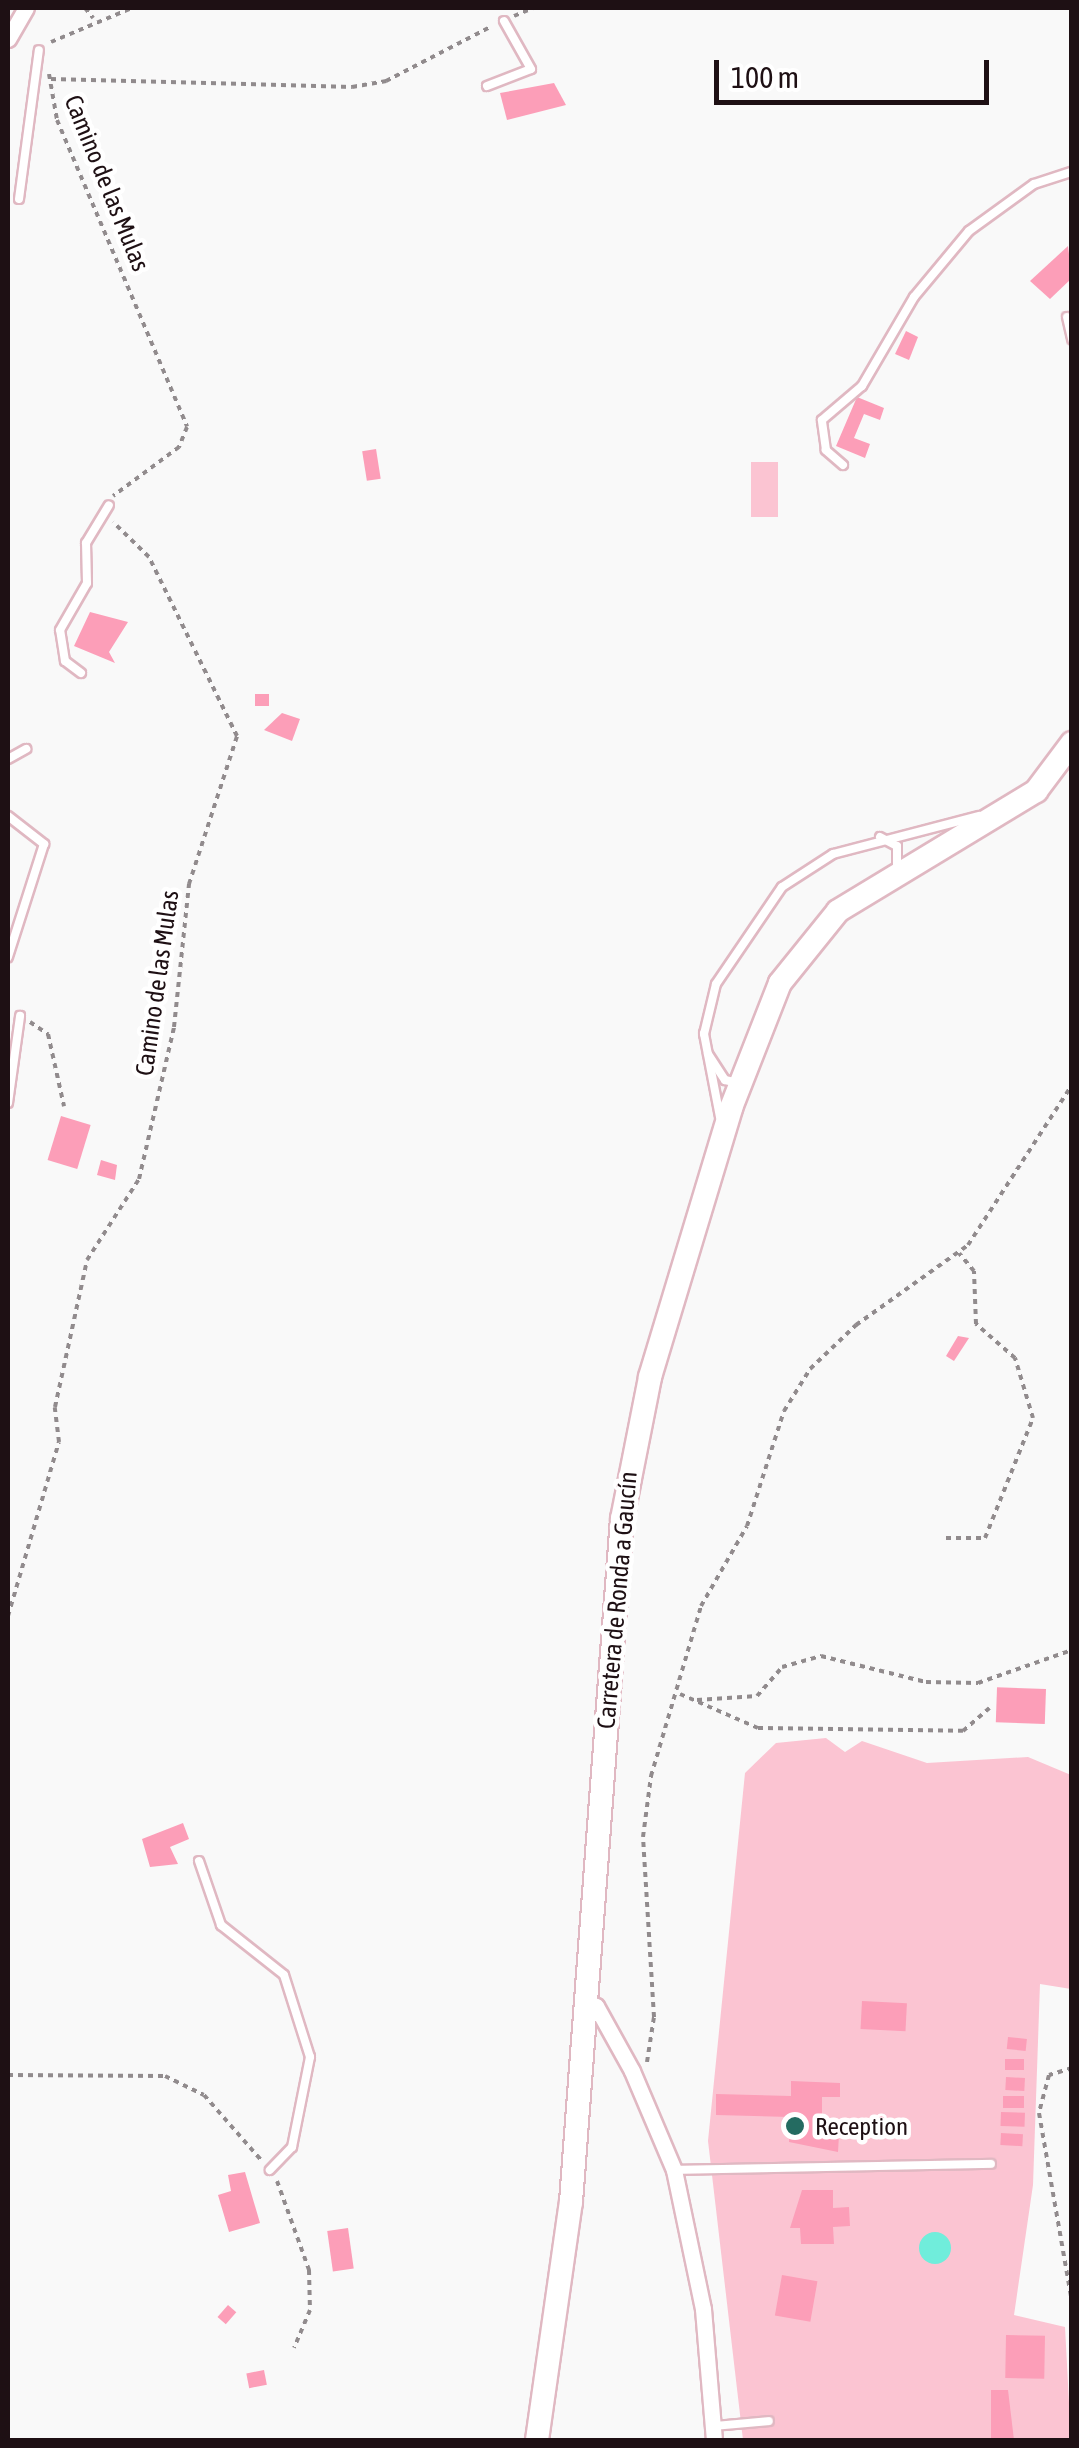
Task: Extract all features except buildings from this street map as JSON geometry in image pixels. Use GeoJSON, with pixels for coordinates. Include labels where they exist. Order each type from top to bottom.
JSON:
{"type":"FeatureCollection","features":[{"type":"Feature","properties":{"kind":"main road","name":"Carretera de Ronda a Gaucín"},"geometry":{"type":"LineString","coordinates":[[537,2440],[559,2325],[630,1460],[722,1139],[780,983],[806,946],[895,872],[1004,814],[1036,792],[1072,743]]}},
{"type":"Feature","properties":{"kind":"street"},"geometry":{"type":"LineString","coordinates":[[8,39],[26,8]]}},
{"type":"Feature","properties":{"kind":"street"},"geometry":{"type":"LineString","coordinates":[[584,2001],[632,2070],[674,2170],[703,2309],[714,2433]]}},
{"type":"Feature","properties":{"kind":"lane"},"geometry":{"type":"LineString","coordinates":[[487,86],[532,69],[504,20]]}},
{"type":"Feature","properties":{"kind":"lane"},"geometry":{"type":"LineString","coordinates":[[19,199],[38,50]]}},
{"type":"Feature","properties":{"kind":"lane"},"geometry":{"type":"LineString","coordinates":[[843,466],[826,450],[822,420],[862,386],[914,297],[969,231],[1034,184],[1072,172]]}},
{"type":"Feature","properties":{"kind":"lane"},"geometry":{"type":"LineString","coordinates":[[1067,318],[1072,340]]}},
{"type":"Feature","properties":{"kind":"lane"},"geometry":{"type":"LineString","coordinates":[[81,673],[65,660],[60,630],[87,583],[86,542],[110,505]]}},
{"type":"Feature","properties":{"kind":"lane"},"geometry":{"type":"LineString","coordinates":[[8,759],[26,749]]}},
{"type":"Feature","properties":{"kind":"lane"},"geometry":{"type":"LineString","coordinates":[[722,1139],[705,1045],[716,984],[746,930],[782,888],[880,838],[1004,814]]}},
{"type":"Feature","properties":{"kind":"lane"},"geometry":{"type":"LineString","coordinates":[[8,816],[44,844],[8,957]]}},
{"type":"Feature","properties":{"kind":"lane"},"geometry":{"type":"LineString","coordinates":[[880,838],[902,858],[895,872]]}},
{"type":"Feature","properties":{"kind":"lane"},"geometry":{"type":"LineString","coordinates":[[8,1104],[20,1016]]}},
{"type":"Feature","properties":{"kind":"lane"},"geometry":{"type":"LineString","coordinates":[[705,1045],[724,1080],[740,1082]]}},
{"type":"Feature","properties":{"kind":"lane"},"geometry":{"type":"LineString","coordinates":[[200,1861],[221,1925],[284,1975],[310,2057],[292,2147],[270,2170]]}},
{"type":"Feature","properties":{"kind":"lane"},"geometry":{"type":"LineString","coordinates":[[674,2170],[991,2164]]}},
{"type":"Feature","properties":{"kind":"lane"},"geometry":{"type":"LineString","coordinates":[[714,2433],[769,2421]]}},
{"type":"Feature","properties":{"kind":"path"},"geometry":{"type":"LineString","coordinates":[[85,8],[93,18]]}},
{"type":"Feature","properties":{"kind":"path"},"geometry":{"type":"LineString","coordinates":[[38,50],[93,18],[132,8]]}},
{"type":"Feature","properties":{"kind":"path"},"geometry":{"type":"LineString","coordinates":[[51,80],[352,87],[386,81],[533,8]]}},
{"type":"Feature","properties":{"kind":"path","name":"Camino de las Mulas"},"geometry":{"type":"LineString","coordinates":[[8,1616],[58,1442],[55,1407],[87,1260],[139,1180],[174,1027],[189,884],[237,736],[149,557],[109,517],[110,505],[150,461],[180,446],[186,427],[58,120],[51,80],[38,50]]}},
{"type":"Feature","properties":{"kind":"path"},"geometry":{"type":"LineString","coordinates":[[20,1016],[48,1034],[64,1106]]}},
{"type":"Feature","properties":{"kind":"path"},"geometry":{"type":"LineString","coordinates":[[632,2070],[648,2061],[654,2017],[643,1838],[651,1776],[680,1694],[701,1606],[747,1526],[784,1411],[810,1369],[958,1254],[1072,1085]]}},
{"type":"Feature","properties":{"kind":"path"},"geometry":{"type":"LineString","coordinates":[[946,1538],[985,1538],[1032,1418],[1015,1358],[976,1324],[974,1271],[958,1254]]}},
{"type":"Feature","properties":{"kind":"path"},"geometry":{"type":"LineString","coordinates":[[697,1700],[757,1696],[782,1667],[821,1656],[926,1682],[978,1684],[1072,1650]]}},
{"type":"Feature","properties":{"kind":"path"},"geometry":{"type":"LineString","coordinates":[[680,1694],[758,1728],[963,1731],[989,1708]]}},
{"type":"Feature","properties":{"kind":"path"},"geometry":{"type":"LineString","coordinates":[[1072,2068],[1049,2075],[1039,2113],[1072,2303]]}},
{"type":"Feature","properties":{"kind":"path"},"geometry":{"type":"LineString","coordinates":[[8,2075],[165,2076],[204,2095],[270,2170],[294,2210],[309,2270],[310,2310],[294,2348]]}},
{"type":"Feature","properties":{"kind":"shaded area"},"geometry":{"type":"Polygon","coordinates":[[[751,462],[778,462],[778,517],[751,517],[751,462]]]}},
{"type":"Feature","properties":{"kind":"shaded area"},"geometry":{"type":"Polygon","coordinates":[[[826,1738],[845,1752],[862,1741],[927,1763],[1028,1757],[1071,1775],[1071,1989],[1040,1984],[1033,2185],[1014,2315],[1065,2327],[1071,2440],[743,2440],[708,2141],[745,1773],[776,1743],[826,1738]]]}},
{"type":"Feature","properties":{"kind":"shaded area"},"geometry":{"type":"Polygon","coordinates":[[[935,2232],[946,2237],[951,2248],[946,2259],[935,2264],[924,2259],[919,2248],[924,2237],[935,2232]]]}},
{"type":"Feature","properties":{"kind":"place","name":"Reception"},"geometry":{"type":"Point","coordinates":[795,2126]}}]}
